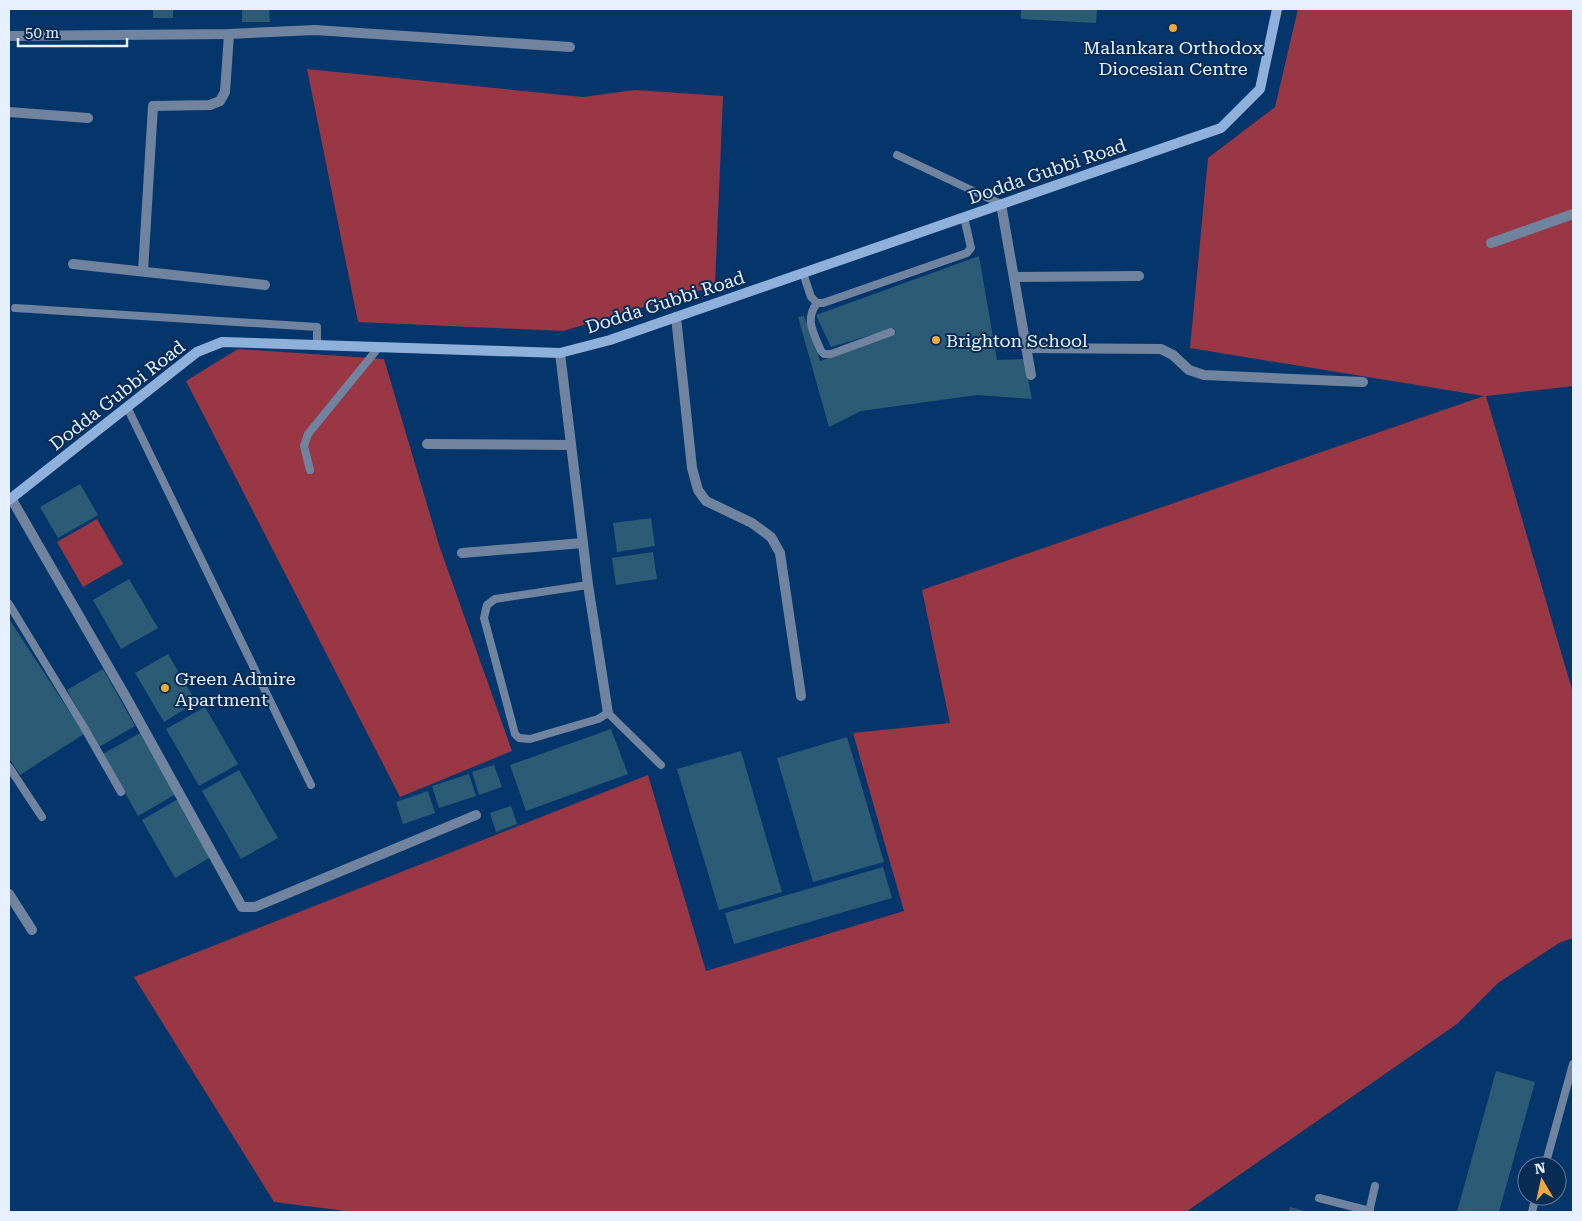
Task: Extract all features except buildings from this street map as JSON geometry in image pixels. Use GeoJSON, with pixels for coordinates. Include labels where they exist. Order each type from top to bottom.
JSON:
{"type":"FeatureCollection","features":[{"type":"Feature","properties":{"kind":"street","name":"Dodda Gubbi Road"},"geometry":{"type":"LineString","coordinates":[[10,499],[197,352],[222,342],[560,353],[610,340],[1221,128],[1260,89],[1277,9]]}},
{"type":"Feature","properties":{"kind":"street"},"geometry":{"type":"LineString","coordinates":[[9,36],[229,34],[315,30],[570,47]]}},
{"type":"Feature","properties":{"kind":"street"},"geometry":{"type":"LineString","coordinates":[[143,271],[153,106],[210,105],[220,101],[225,92],[229,34]]}},
{"type":"Feature","properties":{"kind":"street"},"geometry":{"type":"LineString","coordinates":[[9,112],[88,118]]}},
{"type":"Feature","properties":{"kind":"street"},"geometry":{"type":"LineString","coordinates":[[1001,204],[1031,376]]}},
{"type":"Feature","properties":{"kind":"street"},"geometry":{"type":"LineString","coordinates":[[1491,243],[1573,214]]}},
{"type":"Feature","properties":{"kind":"street"},"geometry":{"type":"LineString","coordinates":[[73,264],[265,285]]}},
{"type":"Feature","properties":{"kind":"street"},"geometry":{"type":"LineString","coordinates":[[1014,277],[1139,276]]}},
{"type":"Feature","properties":{"kind":"street"},"geometry":{"type":"LineString","coordinates":[[676,317],[692,468],[698,490],[706,501],[752,523],[771,537],[780,553],[801,696]]}},
{"type":"Feature","properties":{"kind":"street"},"geometry":{"type":"LineString","coordinates":[[1026,348],[1161,349],[1173,355],[1189,370],[1204,376],[1363,382]]}},
{"type":"Feature","properties":{"kind":"street"},"geometry":{"type":"LineString","coordinates":[[560,353],[582,543],[608,712]]}},
{"type":"Feature","properties":{"kind":"street"},"geometry":{"type":"LineString","coordinates":[[427,444],[571,445]]}},
{"type":"Feature","properties":{"kind":"street"},"geometry":{"type":"LineString","coordinates":[[10,499],[122,691],[242,907],[254,907],[476,815]]}},
{"type":"Feature","properties":{"kind":"street"},"geometry":{"type":"LineString","coordinates":[[462,553],[582,543]]}},
{"type":"Feature","properties":{"kind":"street"},"geometry":{"type":"LineString","coordinates":[[9,894],[32,930]]}},
{"type":"Feature","properties":{"kind":"lane"},"geometry":{"type":"LineString","coordinates":[[896,155],[1001,204]]}},
{"type":"Feature","properties":{"kind":"lane"},"geometry":{"type":"LineString","coordinates":[[803,273],[811,297],[817,303],[823,303],[968,253],[971,248],[964,217]]}},
{"type":"Feature","properties":{"kind":"lane"},"geometry":{"type":"LineString","coordinates":[[817,303],[810,311],[810,320],[821,351],[824,354],[830,354],[890,332]]}},
{"type":"Feature","properties":{"kind":"lane"},"geometry":{"type":"LineString","coordinates":[[15,308],[317,327],[317,345]]}},
{"type":"Feature","properties":{"kind":"lane"},"geometry":{"type":"LineString","coordinates":[[310,470],[304,446],[308,434],[379,347]]}},
{"type":"Feature","properties":{"kind":"lane"},"geometry":{"type":"LineString","coordinates":[[126,407],[311,785]]}},
{"type":"Feature","properties":{"kind":"lane"},"geometry":{"type":"LineString","coordinates":[[588,585],[495,599],[487,605],[484,618],[516,734],[519,738],[530,739],[598,719],[608,712],[660,765]]}},
{"type":"Feature","properties":{"kind":"lane"},"geometry":{"type":"LineString","coordinates":[[9,604],[121,792]]}},
{"type":"Feature","properties":{"kind":"lane"},"geometry":{"type":"LineString","coordinates":[[9,767],[42,817]]}},
{"type":"Feature","properties":{"kind":"lane"},"geometry":{"type":"LineString","coordinates":[[1548,1156],[1573,1064]]}},
{"type":"Feature","properties":{"kind":"lane"},"geometry":{"type":"LineString","coordinates":[[1319,1198],[1370,1212],[1375,1186]]}},
{"type":"Feature","properties":{"kind":"shaded area"},"geometry":{"type":"Polygon","coordinates":[[[1298,9],[1573,9],[1573,386],[1486,396],[1573,693],[1573,938],[1559,943],[1498,983],[1457,1024],[1186,1212],[354,1212],[274,1202],[134,977],[648,775],[706,971],[904,911],[853,733],[950,723],[922,590],[1484,396],[1190,348],[1208,158],[1275,107],[1298,9]]]}},
{"type":"Feature","properties":{"kind":"shaded area"},"geometry":{"type":"Polygon","coordinates":[[[307,69],[583,97],[635,90],[723,96],[715,286],[563,331],[358,322],[307,69]]]}},
{"type":"Feature","properties":{"kind":"shaded area"},"geometry":{"type":"Polygon","coordinates":[[[238,349],[384,359],[439,545],[512,751],[400,797],[186,381],[238,349]]]}},
{"type":"Feature","properties":{"kind":"shaded area"},"geometry":{"type":"Polygon","coordinates":[[[97,519],[123,564],[83,587],[57,542],[97,519]]]}},
{"type":"Feature","properties":{"kind":"place","name":"Malankara Orthodox Diocesian Centre"},"geometry":{"type":"Point","coordinates":[1173,28]}},
{"type":"Feature","properties":{"kind":"place","name":"Brighton School"},"geometry":{"type":"Point","coordinates":[936,340]}},
{"type":"Feature","properties":{"kind":"place","name":"Green Admire Apartment"},"geometry":{"type":"Point","coordinates":[165,688]}}]}
